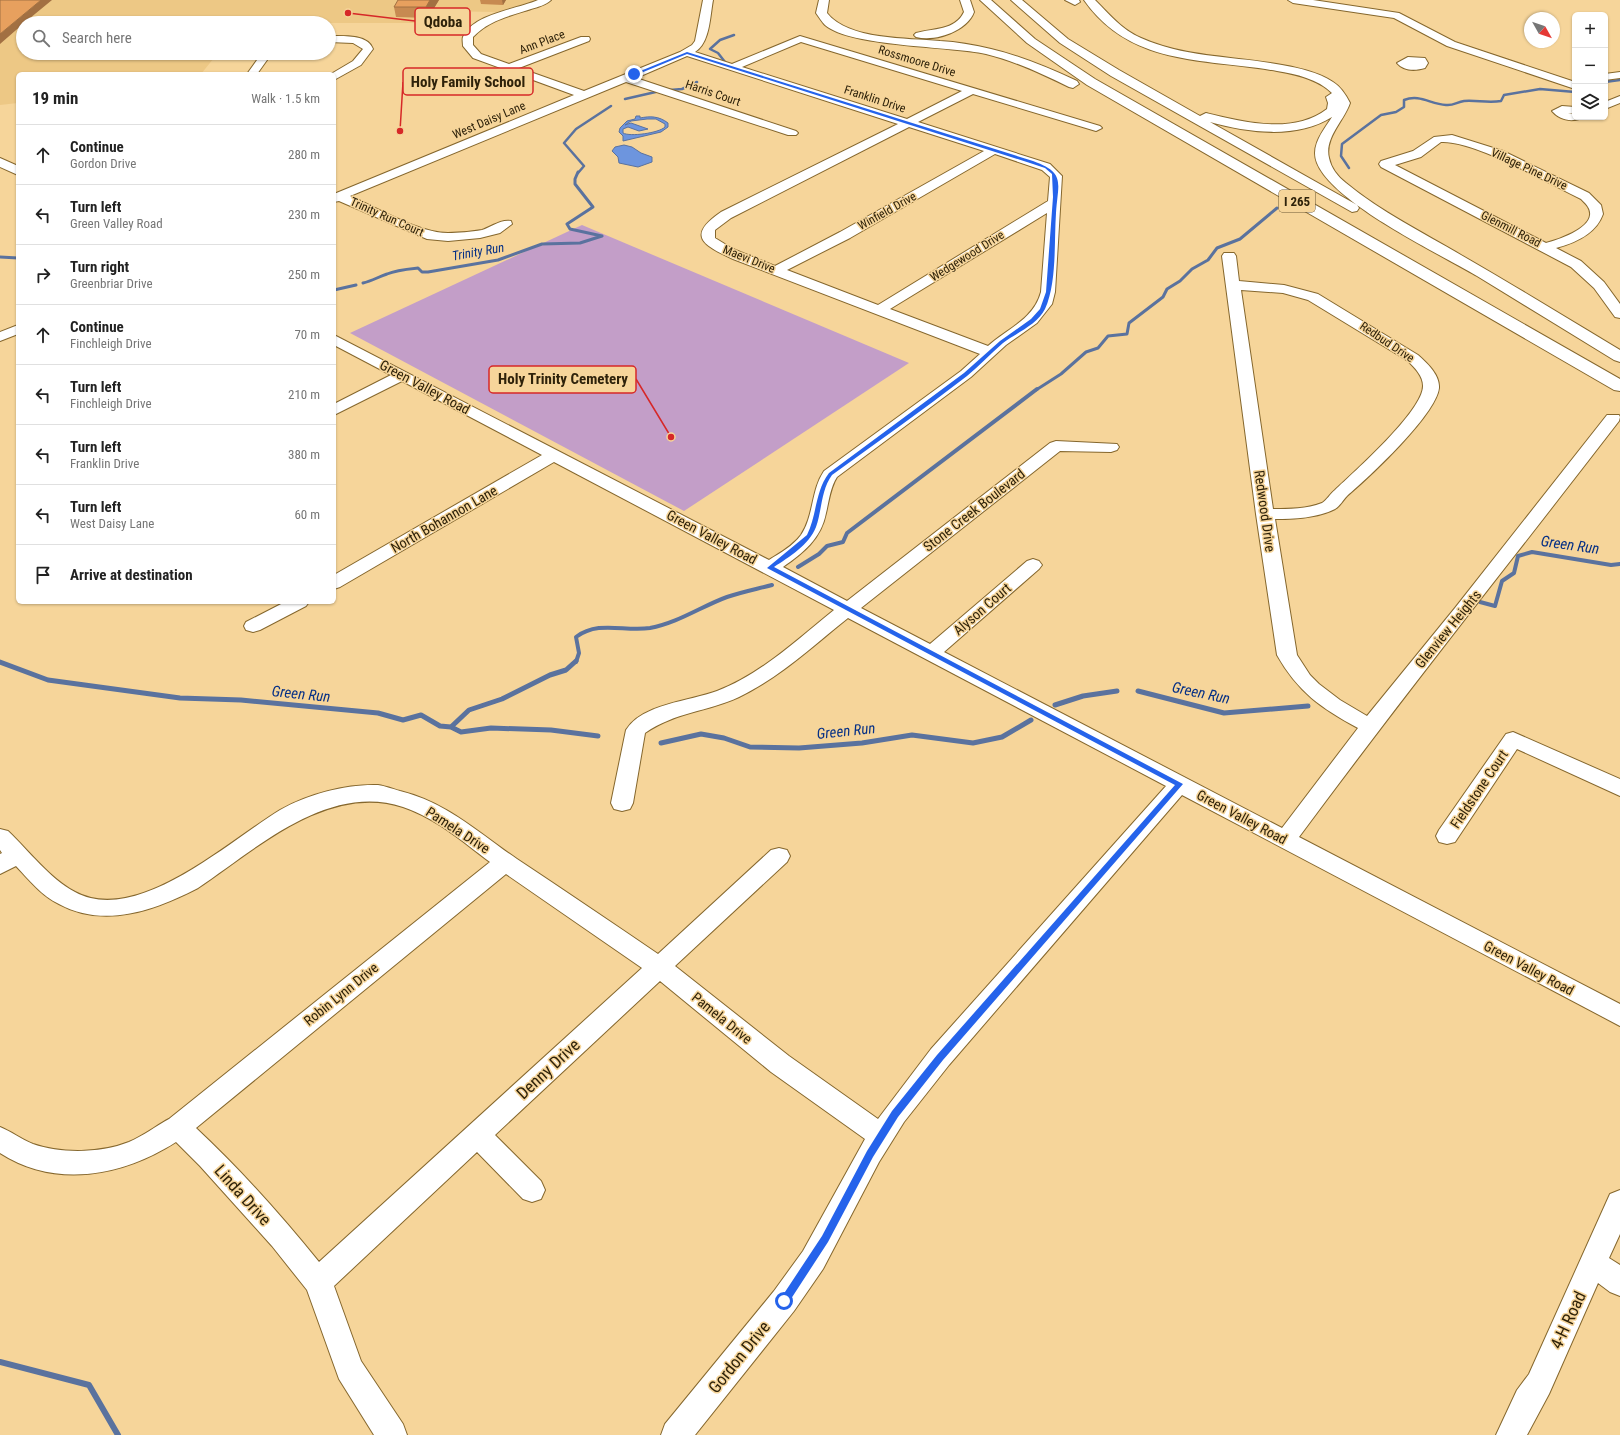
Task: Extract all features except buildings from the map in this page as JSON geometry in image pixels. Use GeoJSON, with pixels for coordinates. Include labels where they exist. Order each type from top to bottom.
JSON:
{"type":"FeatureCollection","features":[{"type":"Feature","properties":{"kind":"highway"},"geometry":{"type":"LineString","coordinates":[[965,0],[969,12],[964,22],[948,30],[924,35],[896,35],[856,30],[839,22],[834,17],[829,3],[821,12],[826,21],[851,33],[877,38],[974,48],[1037,66],[1281,192]]}},
{"type":"Feature","properties":{"kind":"highway","name":"I 265"},"geometry":{"type":"LineString","coordinates":[[985,0],[1031,41],[1091,82],[1620,386]]}},
{"type":"Feature","properties":{"kind":"highway","name":"I 265"},"geometry":{"type":"LineString","coordinates":[[1016,0],[1064,41],[1114,73],[1620,358]]}},
{"type":"Feature","properties":{"kind":"highway"},"geometry":{"type":"LineString","coordinates":[[1072,1],[1104,30],[1132,45],[1174,56],[1272,70],[1300,76],[1322,86],[1334,99],[1334,105],[1332,111],[1325,117],[1301,124],[1267,127],[1237,124],[1197,114],[1114,73]]}},
{"type":"Feature","properties":{"kind":"highway"},"geometry":{"type":"LineString","coordinates":[[1092,2],[1108,22],[1120,31],[1149,44],[1190,55],[1292,70],[1306,74],[1329,85],[1337,91],[1344,103],[1339,116],[1324,139],[1321,148],[1322,157],[1326,168],[1344,189],[1376,211],[1511,290],[1620,358]]}},
{"type":"Feature","properties":{"kind":"street"},"geometry":{"type":"LineString","coordinates":[[546,0],[487,21],[475,28],[468,37],[468,46],[477,56],[584,95]]}},
{"type":"Feature","properties":{"kind":"street","name":"West Daisy Lane"},"geometry":{"type":"LineString","coordinates":[[336,197],[687,53],[696,47],[700,41],[708,0]]}},
{"type":"Feature","properties":{"kind":"street"},"geometry":{"type":"LineString","coordinates":[[1293,0],[1396,15],[1410,21],[1437,39],[1572,85]]}},
{"type":"Feature","properties":{"kind":"street","name":"Ann Place"},"geometry":{"type":"LineString","coordinates":[[509,68],[585,39]]}},
{"type":"Feature","properties":{"kind":"street","name":"Rossmoore Drive"},"geometry":{"type":"LineString","coordinates":[[732,67],[800,39],[1096,128]]}},
{"type":"Feature","properties":{"kind":"street"},"geometry":{"type":"LineString","coordinates":[[336,40],[361,42],[367,46],[368,49],[357,62],[336,76]]}},
{"type":"Feature","properties":{"kind":"street"},"geometry":{"type":"LineString","coordinates":[[1446,52],[1460,48]]}},
{"type":"Feature","properties":{"kind":"street","name":"Franklin Drive"},"geometry":{"type":"LineString","coordinates":[[687,53],[1046,167],[1056,176],[1054,203]]}},
{"type":"Feature","properties":{"kind":"street"},"geometry":{"type":"LineString","coordinates":[[1422,60],[1433,56]]}},
{"type":"Feature","properties":{"kind":"street"},"geometry":{"type":"LineString","coordinates":[[253,72],[262,60]]}},
{"type":"Feature","properties":{"kind":"street"},"geometry":{"type":"LineString","coordinates":[[1608,77],[1620,75]]}},
{"type":"Feature","properties":{"kind":"street","name":"Harris Court"},"geometry":{"type":"LineString","coordinates":[[626,78],[792,133]]}},
{"type":"Feature","properties":{"kind":"street"},"geometry":{"type":"LineString","coordinates":[[1556,80],[1572,80]]}},
{"type":"Feature","properties":{"kind":"street","name":"Maevi Drive"},"geometry":{"type":"LineString","coordinates":[[971,91],[726,215],[714,222],[707,230],[708,238],[717,246],[738,256],[881,309],[989,352]]}},
{"type":"Feature","properties":{"kind":"street"},"geometry":{"type":"LineString","coordinates":[[1608,97],[1619,100]]}},
{"type":"Feature","properties":{"kind":"street"},"geometry":{"type":"LineString","coordinates":[[1608,105],[1619,100]]}},
{"type":"Feature","properties":{"kind":"street"},"geometry":{"type":"LineString","coordinates":[[1572,110],[1562,109],[1558,111],[1564,116],[1572,117]]}},
{"type":"Feature","properties":{"kind":"street","name":"Village Pine Drive"},"geometry":{"type":"LineString","coordinates":[[1385,164],[1416,154],[1438,139],[1452,138],[1499,154],[1585,196],[1598,204],[1602,213],[1601,217],[1599,222],[1591,230],[1579,237],[1545,247]]}},
{"type":"Feature","properties":{"kind":"street","name":"Winfield Drive"},"geometry":{"type":"LineString","coordinates":[[777,270],[845,235],[994,150]]}},
{"type":"Feature","properties":{"kind":"street"},"geometry":{"type":"LineString","coordinates":[[0,162],[16,170]]}},
{"type":"Feature","properties":{"kind":"street","name":"Glenmill Road"},"geometry":{"type":"LineString","coordinates":[[1385,164],[1545,247],[1585,271],[1599,285],[1620,314]]}},
{"type":"Feature","properties":{"kind":"street","name":"Trinity Run Court"},"geometry":{"type":"LineString","coordinates":[[336,197],[427,235],[448,237],[480,234],[495,230],[506,224]]}},
{"type":"Feature","properties":{"kind":"street"},"geometry":{"type":"LineString","coordinates":[[770,568],[795,549],[809,535],[813,527],[824,482],[830,474],[966,374],[989,352],[1032,320],[1045,304],[1049,286],[1054,203]]}},
{"type":"Feature","properties":{"kind":"street","name":"Wedgewood Drive"},"geometry":{"type":"LineString","coordinates":[[881,309],[1054,203]]}},
{"type":"Feature","properties":{"kind":"street","name":"Redwood Drive"},"geometry":{"type":"LineString","coordinates":[[1229,256],[1265,514],[1287,655],[1299,676],[1316,694],[1335,707],[1370,726]]}},
{"type":"Feature","properties":{"kind":"street","name":"Redbud Drive"},"geometry":{"type":"LineString","coordinates":[[1234,285],[1294,291],[1322,301],[1413,358],[1424,370],[1430,382],[1430,394],[1418,412],[1360,476],[1329,506],[1283,515],[1265,514]]}},
{"type":"Feature","properties":{"kind":"street"},"geometry":{"type":"LineString","coordinates":[[0,337],[16,330]]}},
{"type":"Feature","properties":{"kind":"street","name":"Green Valley Road"},"geometry":{"type":"LineString","coordinates":[[336,339],[1620,1016]]}},
{"type":"Feature","properties":{"kind":"street"},"geometry":{"type":"LineString","coordinates":[[336,409],[402,375]]}},
{"type":"Feature","properties":{"kind":"street","name":"Glenview Heights"},"geometry":{"type":"LineString","coordinates":[[1285,840],[1370,726],[1462,612],[1613,418]]}},
{"type":"Feature","properties":{"kind":"street","name":"Stone Creek Boulevard"},"geometry":{"type":"LineString","coordinates":[[622,803],[636,730],[650,719],[669,710],[716,699],[747,685],[779,663],[849,609],[1056,446],[1111,447]]}},
{"type":"Feature","properties":{"kind":"street","name":"North Bohannon Lane"},"geometry":{"type":"LineString","coordinates":[[336,582],[554,455]]}},
{"type":"Feature","properties":{"kind":"street","name":"Alyson Court"},"geometry":{"type":"LineString","coordinates":[[931,653],[1033,565]]}},
{"type":"Feature","properties":{"kind":"street"},"geometry":{"type":"LineString","coordinates":[[253,626],[296,604]]}},
{"type":"Feature","properties":{"kind":"street","name":"Fieldstone Court"},"geometry":{"type":"LineString","coordinates":[[1447,836],[1513,739],[1620,788]]}},
{"type":"Feature","properties":{"kind":"street","name":"Gordon Drive"},"geometry":{"type":"LineString","coordinates":[[676,1435],[784,1301],[813,1260],[881,1136],[895,1114],[940,1057],[1180,784]]}},
{"type":"Feature","properties":{"kind":"street","name":"Pamela Drive"},"geometry":{"type":"LineString","coordinates":[[0,837],[9,859],[73,901],[87,906],[119,908],[155,900],[190,882],[289,815],[325,800],[343,796],[378,793],[410,801],[449,820],[505,862],[659,967],[780,1064],[881,1136]]}},
{"type":"Feature","properties":{"kind":"street","name":"Denny Drive"},"geometry":{"type":"LineString","coordinates":[[318,1282],[780,856]]}},
{"type":"Feature","properties":{"kind":"street","name":"Robin Lynn Drive"},"geometry":{"type":"LineString","coordinates":[[178,1127],[505,862]]}},
{"type":"Feature","properties":{"kind":"street"},"geometry":{"type":"LineString","coordinates":[[0,1139],[28,1156],[47,1161],[66,1163],[100,1160],[133,1153],[178,1127]]}},
{"type":"Feature","properties":{"kind":"street","name":"Linda Drive"},"geometry":{"type":"LineString","coordinates":[[178,1127],[209,1157],[282,1237],[318,1282],[349,1369],[392,1435]]}},
{"type":"Feature","properties":{"kind":"street"},"geometry":{"type":"LineString","coordinates":[[477,1135],[532,1190]]}},
{"type":"Feature","properties":{"kind":"street","name":"4-H Road"},"geometry":{"type":"LineString","coordinates":[[1512,1435],[1528,1401],[1539,1384],[1620,1203]]}},
{"type":"Feature","properties":{"kind":"street"},"geometry":{"type":"LineString","coordinates":[[1592,1263],[1620,1282]]}},
{"type":"Feature","properties":{"kind":"shaded area"},"geometry":{"type":"Polygon","coordinates":[[[0,0],[537,0],[496,12],[439,11],[433,23],[336,23],[336,16],[16,16],[16,60],[212,60],[203,72],[16,72],[16,103],[0,105],[0,0]]]}},
{"type":"Feature","properties":{"kind":"shaded area"},"geometry":{"type":"Polygon","coordinates":[[[582,225],[909,363],[684,511],[350,333],[582,225]]]}},
{"type":"Feature","properties":{"kind":"water"},"geometry":{"type":"Polygon","coordinates":[[[636,116],[640,116],[640,118],[658,118],[668,123],[668,127],[661,132],[623,141],[623,136],[619,132],[620,128],[627,121],[635,119],[636,116]],[[656,119],[631,121],[625,125],[631,123],[648,129],[639,131],[628,127],[623,129],[623,133],[632,135],[644,134],[657,131],[665,127],[665,124],[656,119]]]}},
{"type":"Feature","properties":{"kind":"water"},"geometry":{"type":"Polygon","coordinates":[[[624,145],[632,147],[641,153],[652,157],[652,162],[638,167],[619,163],[618,157],[612,151],[615,147],[624,145]]]}},
{"type":"Feature","properties":{"kind":"waterway","name":"Trinity Run"},"geometry":{"type":"LineString","coordinates":[[725,62],[718,53],[710,49],[720,40],[734,35]]}},
{"type":"Feature","properties":{"kind":"waterway"},"geometry":{"type":"LineString","coordinates":[[1608,82],[1620,80]]}},
{"type":"Feature","properties":{"kind":"waterway","name":"Trinity Run"},"geometry":{"type":"LineString","coordinates":[[670,90],[682,89],[697,82]]}},
{"type":"Feature","properties":{"kind":"waterway"},"geometry":{"type":"LineString","coordinates":[[1349,168],[1341,156],[1342,144],[1381,115],[1396,112],[1404,107],[1404,100],[1415,98],[1448,105],[1464,101],[1501,101],[1504,95],[1540,89],[1572,92]]}},
{"type":"Feature","properties":{"kind":"waterway","name":"Trinity Run"},"geometry":{"type":"LineString","coordinates":[[625,99],[660,91]]}},
{"type":"Feature","properties":{"kind":"waterway","name":"Trinity Run"},"geometry":{"type":"LineString","coordinates":[[578,173],[584,166],[564,143],[576,129],[611,106]]}},
{"type":"Feature","properties":{"kind":"waterway","name":"Trinity Run"},"geometry":{"type":"LineString","coordinates":[[363,283],[398,271],[418,268],[422,272],[428,272],[498,260],[542,244],[580,243],[602,236],[570,229],[567,224],[593,207],[575,184],[575,179],[578,172]]}},
{"type":"Feature","properties":{"kind":"waterway"},"geometry":{"type":"LineString","coordinates":[[1036,390],[1061,374],[1086,352],[1098,348],[1108,336],[1127,334],[1129,323],[1163,297],[1167,289],[1180,281],[1192,269],[1208,260],[1217,248],[1240,239],[1277,208]]}},
{"type":"Feature","properties":{"kind":"waterway","name":"Trinity Run"},"geometry":{"type":"LineString","coordinates":[[0,257],[16,258]]}},
{"type":"Feature","properties":{"kind":"waterway","name":"Trinity Run"},"geometry":{"type":"LineString","coordinates":[[336,290],[356,285]]}},
{"type":"Feature","properties":{"kind":"waterway"},"geometry":{"type":"LineString","coordinates":[[798,567],[819,554],[827,546],[843,542],[847,533],[1037,389]]}},
{"type":"Feature","properties":{"kind":"waterway","name":"Green Run"},"geometry":{"type":"LineString","coordinates":[[1480,602],[1495,606],[1502,581],[1514,573],[1518,556],[1532,552],[1611,565],[1620,564]]}},
{"type":"Feature","properties":{"kind":"waterway"},"geometry":{"type":"LineString","coordinates":[[576,662],[579,653],[576,637],[585,632],[603,628],[640,629],[660,626],[727,597],[772,585]]}},
{"type":"Feature","properties":{"kind":"waterway"},"geometry":{"type":"LineString","coordinates":[[451,727],[469,710],[502,699],[550,675],[566,670],[576,661]]}},
{"type":"Feature","properties":{"kind":"waterway","name":"Green Run"},"geometry":{"type":"LineString","coordinates":[[0,662],[48,680],[180,698],[241,700],[378,713],[403,720],[421,715],[440,726],[451,727]]}},
{"type":"Feature","properties":{"kind":"waterway","name":"Green Run"},"geometry":{"type":"LineString","coordinates":[[1055,705],[1083,696],[1117,691]]}},
{"type":"Feature","properties":{"kind":"waterway","name":"Green Run"},"geometry":{"type":"LineString","coordinates":[[1138,691],[1224,713],[1308,706]]}},
{"type":"Feature","properties":{"kind":"waterway","name":"Green Run"},"geometry":{"type":"LineString","coordinates":[[661,743],[701,734],[724,738],[750,747],[799,748],[862,743],[912,735],[973,743],[1002,737],[1031,720]]}},
{"type":"Feature","properties":{"kind":"waterway","name":"Green Run"},"geometry":{"type":"LineString","coordinates":[[451,727],[461,732],[491,728],[551,730],[598,736]]}},
{"type":"Feature","properties":{"kind":"waterway"},"geometry":{"type":"LineString","coordinates":[[0,1362],[89,1385],[118,1435]]}},
{"type":"Feature","properties":{"kind":"place","name":"Qdoba"},"geometry":{"type":"Point","coordinates":[348,13]}},
{"type":"Feature","properties":{"kind":"place","name":"Holy Family School"},"geometry":{"type":"Point","coordinates":[400,131]}},
{"type":"Feature","properties":{"kind":"place","name":"Holy Trinity Cemetery"},"geometry":{"type":"Point","coordinates":[671,437]}},
{"type":"Feature","properties":{"kind":"route"},"geometry":{"type":"LineString","coordinates":[[634,74],[687,53],[1031,162],[1046,167],[1054,173],[1056,176],[1052,225],[1051,266],[1048,292],[1042,310],[1032,320],[989,352],[966,374],[830,474],[824,482],[813,527],[809,535],[790,553],[770,568],[1180,784],[940,1057],[895,1114],[870,1154],[813,1260],[784,1301]]}}]}
